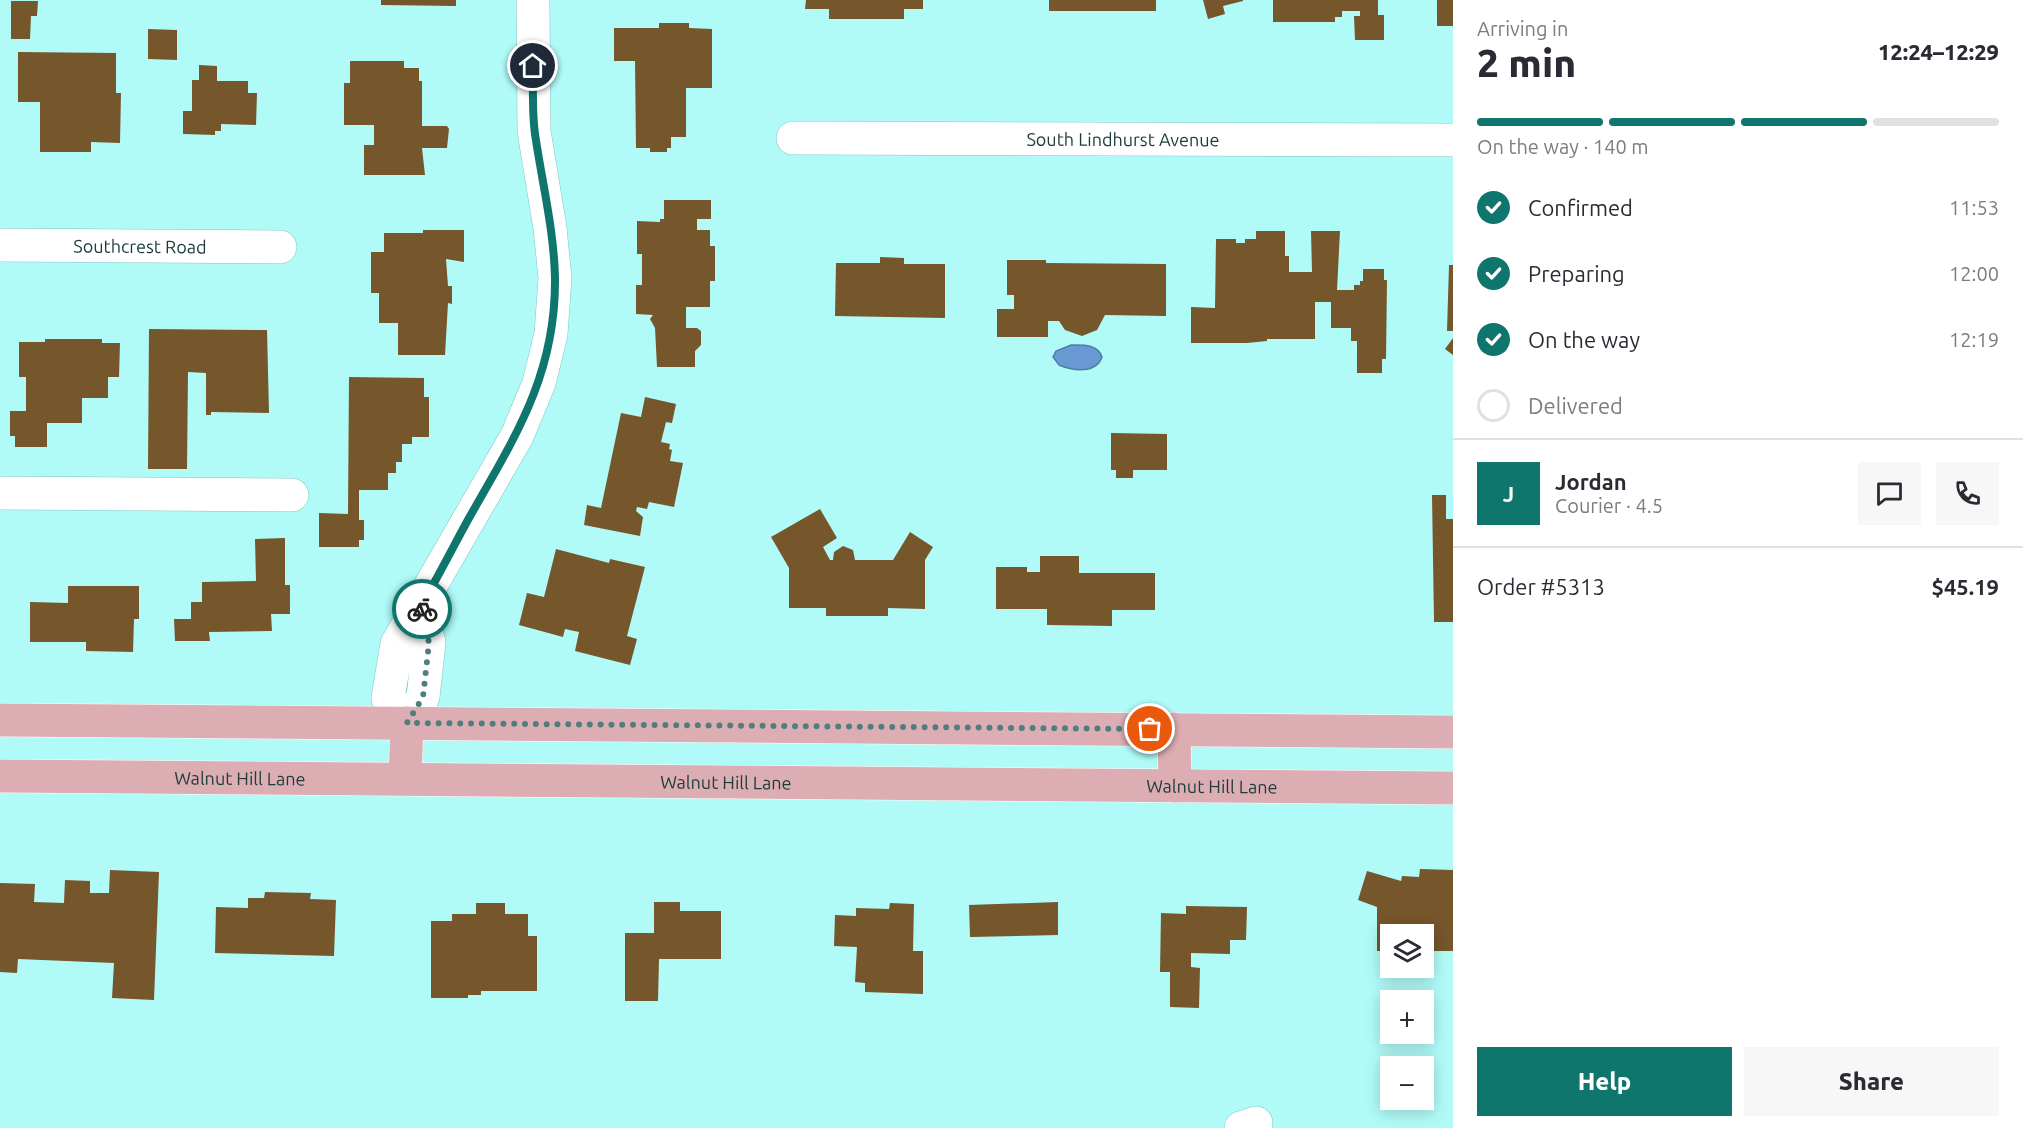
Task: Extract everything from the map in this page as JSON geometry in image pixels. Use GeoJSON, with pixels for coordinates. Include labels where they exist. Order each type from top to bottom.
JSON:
{"type":"FeatureCollection","features":[{"type":"Feature","properties":{"kind":"main road"},"geometry":{"type":"LineString","coordinates":[[0,720],[1453,732]]}},
{"type":"Feature","properties":{"kind":"main road"},"geometry":{"type":"LineString","coordinates":[[405,778],[407,723]]}},
{"type":"Feature","properties":{"kind":"main road"},"geometry":{"type":"LineString","coordinates":[[1174,729],[1175,786]]}},
{"type":"Feature","properties":{"kind":"main road","name":"Walnut Hill Lane"},"geometry":{"type":"LineString","coordinates":[[0,776],[1453,788]]}},
{"type":"Feature","properties":{"kind":"street"},"geometry":{"type":"LineString","coordinates":[[407,723],[423,697],[429,643],[421,606],[517,436],[540,384],[551,334],[555,278],[550,228],[534,132],[533,0]]}},
{"type":"Feature","properties":{"kind":"street","name":"South Lindhurst Avenue"},"geometry":{"type":"LineString","coordinates":[[794,138],[1453,140]]}},
{"type":"Feature","properties":{"kind":"street","name":"Southcrest Road"},"geometry":{"type":"LineString","coordinates":[[0,245],[280,247]]}},
{"type":"Feature","properties":{"kind":"street"},"geometry":{"type":"LineString","coordinates":[[0,493],[292,495]]}},
{"type":"Feature","properties":{"kind":"water"},"geometry":{"type":"Polygon","coordinates":[[[1071,345],[1094,347],[1102,357],[1095,366],[1084,370],[1059,365],[1053,357],[1056,351],[1071,345]]]}},
{"type":"Feature","properties":{"kind":"building"},"geometry":{"type":"Polygon","coordinates":[[[381,0],[456,0],[456,6],[381,5],[381,0]]]}},
{"type":"Feature","properties":{"kind":"building"},"geometry":{"type":"Polygon","coordinates":[[[806,0],[923,0],[923,9],[904,9],[904,19],[829,19],[829,9],[805,9],[806,0]]]}},
{"type":"Feature","properties":{"kind":"building"},"geometry":{"type":"Polygon","coordinates":[[[1049,0],[1156,0],[1156,11],[1049,11],[1049,0]]]}},
{"type":"Feature","properties":{"kind":"building"},"geometry":{"type":"Polygon","coordinates":[[[1203,0],[1243,1],[1223,6],[1225,14],[1208,19],[1203,0]]]}},
{"type":"Feature","properties":{"kind":"building"},"geometry":{"type":"Polygon","coordinates":[[[1273,0],[1378,0],[1378,15],[1384,15],[1384,40],[1355,40],[1354,16],[1360,16],[1360,11],[1342,11],[1342,17],[1335,17],[1335,22],[1273,22],[1273,0]]]}},
{"type":"Feature","properties":{"kind":"building"},"geometry":{"type":"Polygon","coordinates":[[[1437,0],[1453,0],[1453,26],[1437,26],[1437,0]]]}},
{"type":"Feature","properties":{"kind":"building"},"geometry":{"type":"Polygon","coordinates":[[[11,1],[38,1],[37,16],[31,16],[30,39],[11,39],[11,1]]]}},
{"type":"Feature","properties":{"kind":"building"},"geometry":{"type":"Polygon","coordinates":[[[659,23],[689,23],[689,28],[712,29],[712,88],[686,88],[686,137],[671,137],[671,148],[667,148],[667,152],[650,152],[650,148],[636,148],[635,61],[614,61],[614,28],[659,28],[659,23]]]}},
{"type":"Feature","properties":{"kind":"building"},"geometry":{"type":"Polygon","coordinates":[[[148,29],[177,30],[177,60],[148,59],[148,29]]]}},
{"type":"Feature","properties":{"kind":"building"},"geometry":{"type":"Polygon","coordinates":[[[18,52],[116,53],[116,93],[121,93],[120,143],[91,142],[91,152],[40,152],[40,102],[18,102],[18,52]]]}},
{"type":"Feature","properties":{"kind":"building"},"geometry":{"type":"Polygon","coordinates":[[[350,61],[404,61],[404,68],[419,68],[419,81],[422,81],[422,126],[447,126],[449,129],[447,148],[422,148],[425,175],[364,175],[364,145],[374,145],[374,125],[344,125],[344,83],[350,83],[350,61]]]}},
{"type":"Feature","properties":{"kind":"building"},"geometry":{"type":"Polygon","coordinates":[[[199,65],[217,66],[217,81],[248,81],[248,93],[257,93],[256,125],[221,124],[221,131],[215,131],[215,135],[183,134],[183,111],[192,111],[192,80],[199,80],[199,65]]]}},
{"type":"Feature","properties":{"kind":"building"},"geometry":{"type":"Polygon","coordinates":[[[664,200],[711,200],[711,219],[697,219],[697,230],[710,230],[710,246],[715,246],[715,281],[710,281],[710,307],[686,307],[686,328],[697,328],[701,331],[701,345],[695,351],[695,367],[657,367],[655,328],[650,319],[653,315],[636,314],[636,285],[642,285],[642,254],[637,254],[637,221],[660,222],[660,219],[664,219],[664,200]]]}},
{"type":"Feature","properties":{"kind":"building"},"geometry":{"type":"Polygon","coordinates":[[[423,230],[464,230],[464,262],[446,259],[448,286],[452,286],[452,304],[448,303],[445,355],[398,355],[398,323],[379,323],[379,293],[371,293],[371,252],[384,252],[384,233],[423,233],[423,230]]]}},
{"type":"Feature","properties":{"kind":"building"},"geometry":{"type":"Polygon","coordinates":[[[1256,231],[1285,231],[1285,256],[1289,256],[1289,272],[1312,272],[1311,231],[1340,231],[1337,290],[1354,290],[1354,285],[1360,285],[1360,281],[1363,281],[1363,269],[1384,269],[1384,280],[1387,280],[1386,359],[1382,359],[1382,373],[1357,373],[1357,341],[1351,341],[1351,328],[1331,328],[1331,302],[1315,302],[1315,339],[1267,339],[1267,341],[1247,343],[1191,343],[1191,307],[1215,308],[1216,239],[1236,239],[1236,243],[1245,243],[1245,239],[1256,239],[1256,231]]]}},
{"type":"Feature","properties":{"kind":"building"},"geometry":{"type":"Polygon","coordinates":[[[880,257],[904,258],[904,264],[945,264],[945,318],[835,316],[836,263],[880,263],[880,257]]]}},
{"type":"Feature","properties":{"kind":"building"},"geometry":{"type":"Polygon","coordinates":[[[1007,260],[1046,260],[1046,263],[1166,264],[1166,316],[1105,315],[1097,330],[1082,336],[1065,330],[1059,321],[1048,321],[1048,337],[997,337],[997,309],[1014,309],[1014,295],[1007,295],[1007,260]]]}},
{"type":"Feature","properties":{"kind":"building"},"geometry":{"type":"Polygon","coordinates":[[[1449,265],[1453,265],[1453,331],[1447,331],[1449,265]]]}},
{"type":"Feature","properties":{"kind":"building"},"geometry":{"type":"Polygon","coordinates":[[[149,329],[267,330],[269,413],[211,412],[211,415],[206,415],[206,373],[188,372],[187,469],[148,469],[149,329]]]}},
{"type":"Feature","properties":{"kind":"building"},"geometry":{"type":"Polygon","coordinates":[[[1453,338],[1453,355],[1445,349],[1453,338]]]}},
{"type":"Feature","properties":{"kind":"building"},"geometry":{"type":"Polygon","coordinates":[[[45,339],[102,339],[102,343],[120,343],[119,377],[108,377],[108,398],[82,398],[82,423],[47,423],[47,447],[15,447],[15,436],[10,436],[10,411],[26,411],[26,377],[19,377],[19,342],[45,342],[45,339]]]}},
{"type":"Feature","properties":{"kind":"building"},"geometry":{"type":"Polygon","coordinates":[[[349,377],[424,378],[424,397],[429,397],[429,437],[412,437],[412,444],[402,444],[402,462],[396,462],[396,473],[388,473],[388,490],[359,490],[359,520],[364,520],[364,540],[359,540],[359,547],[319,547],[319,513],[348,514],[349,377]]]}},
{"type":"Feature","properties":{"kind":"building"},"geometry":{"type":"Polygon","coordinates":[[[645,397],[676,404],[672,423],[666,422],[661,442],[670,444],[669,449],[672,450],[670,461],[683,463],[674,507],[649,502],[647,509],[637,507],[636,511],[643,517],[640,536],[584,525],[587,505],[601,508],[621,413],[641,417],[645,397]]]}},
{"type":"Feature","properties":{"kind":"building"},"geometry":{"type":"Polygon","coordinates":[[[1111,433],[1167,434],[1167,470],[1133,470],[1133,478],[1116,478],[1116,470],[1111,470],[1111,433]]]}},
{"type":"Feature","properties":{"kind":"building"},"geometry":{"type":"Polygon","coordinates":[[[1432,495],[1446,495],[1446,519],[1453,519],[1453,622],[1434,622],[1432,495]]]}},
{"type":"Feature","properties":{"kind":"building"},"geometry":{"type":"Polygon","coordinates":[[[820,509],[837,538],[823,547],[830,560],[833,560],[834,552],[843,546],[853,550],[855,560],[893,560],[910,532],[933,547],[925,560],[925,609],[888,608],[888,616],[826,616],[826,608],[789,608],[789,568],[771,537],[820,509]]]}},
{"type":"Feature","properties":{"kind":"building"},"geometry":{"type":"Polygon","coordinates":[[[285,538],[285,585],[290,585],[290,614],[271,614],[272,631],[209,632],[210,641],[175,641],[174,619],[191,619],[191,602],[202,602],[202,582],[256,581],[255,539],[285,538]]]}},
{"type":"Feature","properties":{"kind":"building"},"geometry":{"type":"Polygon","coordinates":[[[556,549],[609,563],[610,559],[645,567],[627,636],[637,639],[630,665],[575,651],[579,632],[565,629],[563,637],[519,625],[527,593],[544,597],[556,549]]]}},
{"type":"Feature","properties":{"kind":"building"},"geometry":{"type":"Polygon","coordinates":[[[1040,556],[1079,556],[1079,573],[1155,573],[1155,610],[1112,610],[1112,626],[1047,625],[1047,609],[996,609],[996,567],[1027,567],[1027,572],[1040,572],[1040,556]]]}},
{"type":"Feature","properties":{"kind":"building"},"geometry":{"type":"Polygon","coordinates":[[[68,586],[139,586],[139,619],[134,619],[133,652],[86,651],[86,642],[30,642],[30,602],[68,603],[68,586]]]}},
{"type":"Feature","properties":{"kind":"building"},"geometry":{"type":"Polygon","coordinates":[[[1420,869],[1453,870],[1453,951],[1434,951],[1434,924],[1380,924],[1380,951],[1377,951],[1377,907],[1358,900],[1367,871],[1401,881],[1402,876],[1419,877],[1420,869]]]}},
{"type":"Feature","properties":{"kind":"building"},"geometry":{"type":"Polygon","coordinates":[[[110,870],[159,872],[154,1000],[112,998],[114,963],[18,959],[17,973],[0,972],[0,883],[35,884],[34,902],[64,903],[65,880],[90,881],[90,893],[109,893],[110,870]]]}},
{"type":"Feature","properties":{"kind":"building"},"geometry":{"type":"Polygon","coordinates":[[[265,892],[311,893],[310,899],[336,900],[334,956],[215,953],[216,907],[248,908],[248,898],[264,898],[265,892]]]}},
{"type":"Feature","properties":{"kind":"building"},"geometry":{"type":"Polygon","coordinates":[[[654,902],[680,902],[680,911],[721,911],[721,959],[659,959],[658,1001],[625,1001],[625,933],[654,933],[654,902]]]}},
{"type":"Feature","properties":{"kind":"building"},"geometry":{"type":"Polygon","coordinates":[[[1058,902],[1058,935],[970,937],[969,905],[1058,902]]]}},
{"type":"Feature","properties":{"kind":"building"},"geometry":{"type":"Polygon","coordinates":[[[476,903],[505,903],[505,914],[528,914],[528,936],[537,936],[537,991],[481,991],[481,995],[468,995],[468,998],[431,998],[431,921],[452,921],[452,914],[476,914],[476,903]]]}},
{"type":"Feature","properties":{"kind":"building"},"geometry":{"type":"Polygon","coordinates":[[[890,903],[914,904],[913,951],[923,951],[923,994],[865,992],[865,983],[855,982],[857,947],[834,946],[835,915],[856,916],[856,908],[889,909],[890,903]]]}},
{"type":"Feature","properties":{"kind":"building"},"geometry":{"type":"Polygon","coordinates":[[[1186,906],[1247,907],[1246,940],[1230,940],[1230,954],[1191,953],[1191,967],[1200,968],[1199,1008],[1170,1007],[1170,972],[1160,972],[1161,913],[1186,914],[1186,906]]]}},
{"type":"Feature","properties":{"kind":"way so far"},"geometry":{"type":"LineString","coordinates":[[422,609],[429,643],[423,697],[407,723],[1150,729]]}},
{"type":"Feature","properties":{"kind":"route"},"geometry":{"type":"LineString","coordinates":[[422,609],[421,606],[468,520],[517,436],[540,384],[551,334],[555,278],[550,228],[534,132],[533,66]]}}]}
